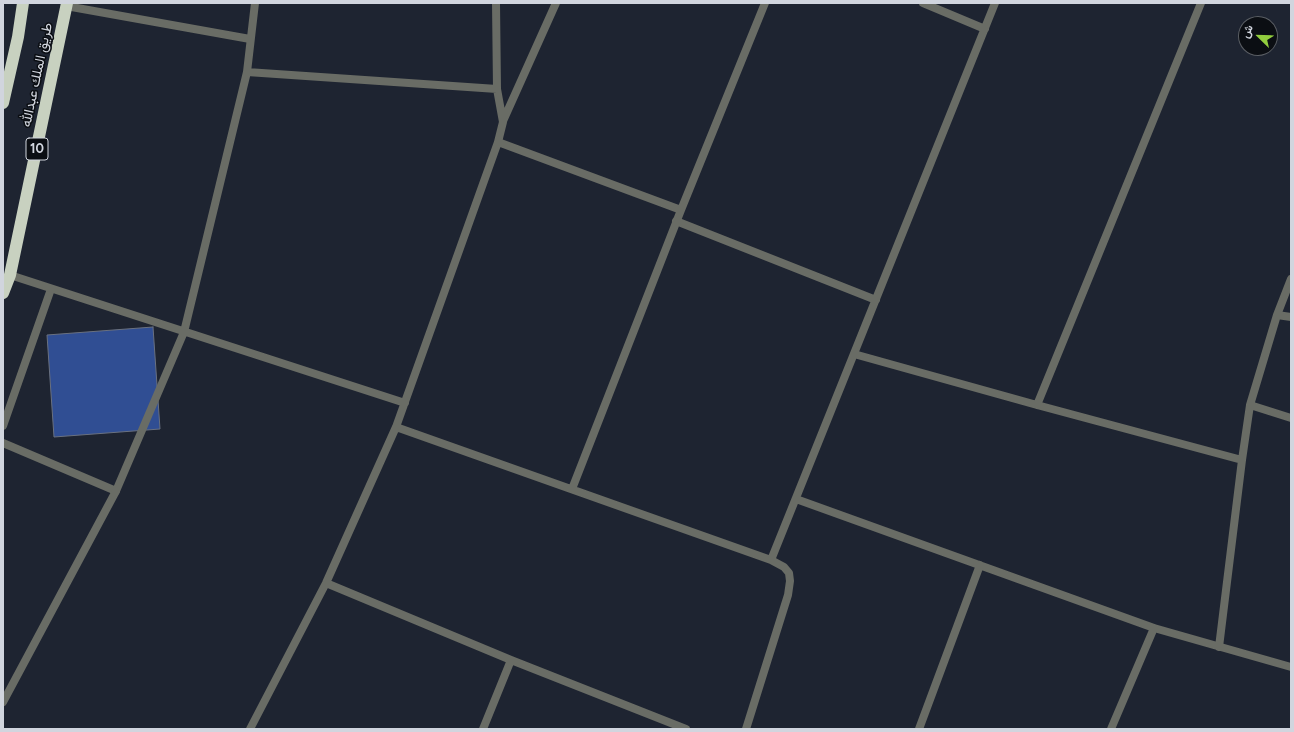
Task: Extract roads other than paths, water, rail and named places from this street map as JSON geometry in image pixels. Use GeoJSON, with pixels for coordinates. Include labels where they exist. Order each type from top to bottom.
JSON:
{"type":"FeatureCollection","features":[{"type":"Feature","properties":{"kind":"highway","name":"طريق الملك عبدالله"},"geometry":{"type":"LineString","coordinates":[[3,102],[5,86],[18,36],[23,3]]}},
{"type":"Feature","properties":{"kind":"highway","name":"طريق الملك عبدالله"},"geometry":{"type":"LineString","coordinates":[[3,293],[10,275],[67,5]]}},
{"type":"Feature","properties":{"kind":"street"},"geometry":{"type":"LineString","coordinates":[[3,702],[116,491],[184,332],[246,72],[255,3]]}},
{"type":"Feature","properties":{"kind":"street"},"geometry":{"type":"LineString","coordinates":[[496,3],[497,89],[503,122]]}},
{"type":"Feature","properties":{"kind":"street"},"geometry":{"type":"LineString","coordinates":[[250,729],[326,583],[396,427],[498,142],[503,122],[556,3]]}},
{"type":"Feature","properties":{"kind":"street"},"geometry":{"type":"LineString","coordinates":[[572,490],[676,222],[765,3]]}},
{"type":"Feature","properties":{"kind":"street"},"geometry":{"type":"LineString","coordinates":[[922,3],[985,29]]}},
{"type":"Feature","properties":{"kind":"street"},"geometry":{"type":"LineString","coordinates":[[771,560],[995,3]]}},
{"type":"Feature","properties":{"kind":"street"},"geometry":{"type":"LineString","coordinates":[[1037,405],[1201,3]]}},
{"type":"Feature","properties":{"kind":"street"},"geometry":{"type":"LineString","coordinates":[[67,5],[250,39]]}},
{"type":"Feature","properties":{"kind":"street"},"geometry":{"type":"LineString","coordinates":[[246,72],[497,89]]}},
{"type":"Feature","properties":{"kind":"street"},"geometry":{"type":"LineString","coordinates":[[498,142],[681,210]]}},
{"type":"Feature","properties":{"kind":"street"},"geometry":{"type":"LineString","coordinates":[[676,222],[876,300]]}},
{"type":"Feature","properties":{"kind":"street"},"geometry":{"type":"LineString","coordinates":[[10,275],[405,403]]}},
{"type":"Feature","properties":{"kind":"street"},"geometry":{"type":"LineString","coordinates":[[1219,647],[1250,405],[1277,315],[1291,279]]}},
{"type":"Feature","properties":{"kind":"street"},"geometry":{"type":"LineString","coordinates":[[3,426],[51,289]]}},
{"type":"Feature","properties":{"kind":"street"},"geometry":{"type":"LineString","coordinates":[[1277,315],[1291,317]]}},
{"type":"Feature","properties":{"kind":"street"},"geometry":{"type":"LineString","coordinates":[[854,354],[1242,460]]}},
{"type":"Feature","properties":{"kind":"street"},"geometry":{"type":"LineString","coordinates":[[1250,405],[1291,418]]}},
{"type":"Feature","properties":{"kind":"street"},"geometry":{"type":"LineString","coordinates":[[396,427],[771,560],[784,567],[789,573],[790,581],[788,596],[746,729]]}},
{"type":"Feature","properties":{"kind":"street"},"geometry":{"type":"LineString","coordinates":[[3,444],[116,491]]}},
{"type":"Feature","properties":{"kind":"street"},"geometry":{"type":"LineString","coordinates":[[796,499],[1154,628],[1291,667]]}},
{"type":"Feature","properties":{"kind":"street"},"geometry":{"type":"LineString","coordinates":[[919,729],[980,565]]}},
{"type":"Feature","properties":{"kind":"street"},"geometry":{"type":"LineString","coordinates":[[326,583],[511,660],[686,729]]}},
{"type":"Feature","properties":{"kind":"street"},"geometry":{"type":"LineString","coordinates":[[1111,729],[1154,628]]}},
{"type":"Feature","properties":{"kind":"street"},"geometry":{"type":"LineString","coordinates":[[483,729],[511,660]]}}]}
